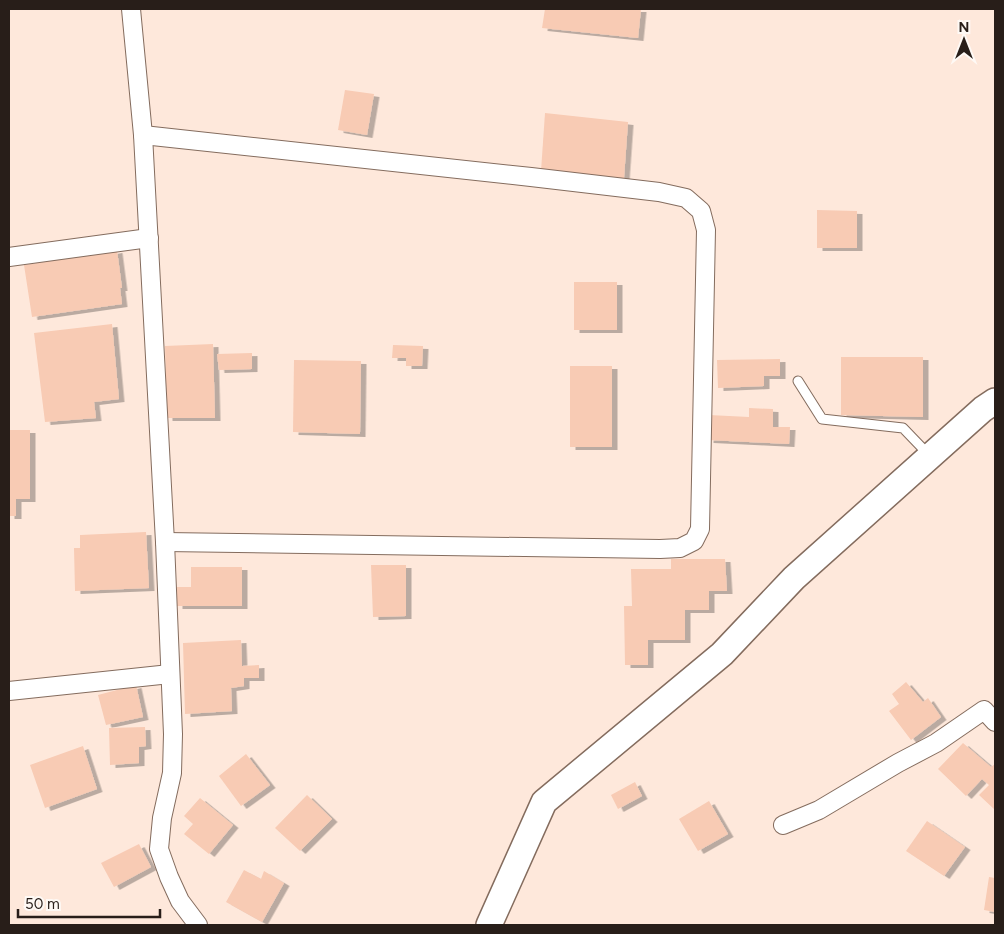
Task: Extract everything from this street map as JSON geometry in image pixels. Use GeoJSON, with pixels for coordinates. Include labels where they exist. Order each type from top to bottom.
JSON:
{"type":"FeatureCollection","features":[{"type":"Feature","properties":{"kind":"street"},"geometry":{"type":"LineString","coordinates":[[131,9],[143,135],[149,238],[173,734],[172,772],[162,818],[159,849],[180,901],[198,925]]}},
{"type":"Feature","properties":{"kind":"street"},"geometry":{"type":"LineString","coordinates":[[143,135],[659,192],[686,198],[701,211],[706,230],[700,529],[694,541],[680,548],[660,549],[164,542]]}},
{"type":"Feature","properties":{"kind":"street"},"geometry":{"type":"LineString","coordinates":[[9,257],[149,238]]}},
{"type":"Feature","properties":{"kind":"street"},"geometry":{"type":"LineString","coordinates":[[490,925],[544,802],[722,654],[794,578],[983,409],[995,401]]}},
{"type":"Feature","properties":{"kind":"street"},"geometry":{"type":"LineString","coordinates":[[9,691],[170,674]]}},
{"type":"Feature","properties":{"kind":"street"},"geometry":{"type":"LineString","coordinates":[[783,825],[819,810],[898,763],[936,743],[984,710],[995,722]]}},
{"type":"Feature","properties":{"kind":"lane"},"geometry":{"type":"LineString","coordinates":[[798,381],[822,419],[903,428],[930,456]]}},
{"type":"Feature","properties":{"kind":"building"},"geometry":{"type":"Polygon","coordinates":[[[545,9],[641,9],[638,38],[542,28],[545,9]]]}},
{"type":"Feature","properties":{"kind":"building"},"geometry":{"type":"Polygon","coordinates":[[[345,90],[374,94],[367,135],[338,130],[345,90]]]}},
{"type":"Feature","properties":{"kind":"building"},"geometry":{"type":"Polygon","coordinates":[[[545,113],[628,122],[624,178],[541,171],[545,113]]]}},
{"type":"Feature","properties":{"kind":"building"},"geometry":{"type":"Polygon","coordinates":[[[817,210],[857,211],[857,248],[817,248],[817,210]]]}},
{"type":"Feature","properties":{"kind":"building"},"geometry":{"type":"Polygon","coordinates":[[[117,250],[122,304],[32,317],[24,265],[117,250]]]}},
{"type":"Feature","properties":{"kind":"building"},"geometry":{"type":"Polygon","coordinates":[[[574,282],[617,282],[617,330],[574,330],[574,282]]]}},
{"type":"Feature","properties":{"kind":"building"},"geometry":{"type":"Polygon","coordinates":[[[112,324],[119,399],[94,402],[96,418],[45,422],[34,333],[112,324]]]}},
{"type":"Feature","properties":{"kind":"building"},"geometry":{"type":"Polygon","coordinates":[[[213,344],[215,418],[167,418],[165,346],[213,344]]]}},
{"type":"Feature","properties":{"kind":"building"},"geometry":{"type":"Polygon","coordinates":[[[393,345],[423,346],[422,366],[406,366],[406,358],[392,358],[393,345]]]}},
{"type":"Feature","properties":{"kind":"building"},"geometry":{"type":"Polygon","coordinates":[[[252,353],[252,369],[219,370],[217,354],[252,353]]]}},
{"type":"Feature","properties":{"kind":"building"},"geometry":{"type":"Polygon","coordinates":[[[841,357],[923,357],[923,417],[841,415],[841,357]]]}},
{"type":"Feature","properties":{"kind":"building"},"geometry":{"type":"Polygon","coordinates":[[[780,359],[780,376],[764,376],[764,386],[718,388],[717,360],[780,359]]]}},
{"type":"Feature","properties":{"kind":"building"},"geometry":{"type":"Polygon","coordinates":[[[294,360],[361,361],[360,434],[293,432],[294,360]]]}},
{"type":"Feature","properties":{"kind":"building"},"geometry":{"type":"Polygon","coordinates":[[[570,366],[612,366],[612,447],[570,447],[570,366]]]}},
{"type":"Feature","properties":{"kind":"building"},"geometry":{"type":"Polygon","coordinates":[[[749,408],[773,409],[773,427],[790,427],[789,444],[708,440],[709,415],[749,417],[749,408]]]}},
{"type":"Feature","properties":{"kind":"building"},"geometry":{"type":"Polygon","coordinates":[[[9,430],[30,430],[30,499],[16,499],[16,516],[9,516],[9,430]]]}},
{"type":"Feature","properties":{"kind":"building"},"geometry":{"type":"Polygon","coordinates":[[[146,532],[149,588],[75,591],[74,548],[80,548],[80,535],[146,532]]]}},
{"type":"Feature","properties":{"kind":"building"},"geometry":{"type":"Polygon","coordinates":[[[671,559],[725,559],[727,591],[709,591],[709,610],[685,610],[685,640],[648,640],[648,665],[625,665],[624,606],[632,606],[631,569],[671,569],[671,559]]]}},
{"type":"Feature","properties":{"kind":"building"},"geometry":{"type":"Polygon","coordinates":[[[371,565],[406,565],[406,616],[373,617],[371,565]]]}},
{"type":"Feature","properties":{"kind":"building"},"geometry":{"type":"Polygon","coordinates":[[[191,567],[242,567],[242,606],[177,606],[177,587],[191,587],[191,567]]]}},
{"type":"Feature","properties":{"kind":"building"},"geometry":{"type":"Polygon","coordinates":[[[241,640],[242,666],[259,665],[259,678],[244,678],[244,686],[231,688],[232,711],[185,714],[183,643],[241,640]]]}},
{"type":"Feature","properties":{"kind":"building"},"geometry":{"type":"Polygon","coordinates":[[[906,682],[923,702],[928,698],[941,717],[911,740],[889,711],[899,704],[892,694],[906,682]]]}},
{"type":"Feature","properties":{"kind":"building"},"geometry":{"type":"Polygon","coordinates":[[[136,685],[143,717],[106,725],[98,695],[136,685]]]}},
{"type":"Feature","properties":{"kind":"building"},"geometry":{"type":"Polygon","coordinates":[[[145,727],[146,746],[139,747],[139,763],[110,765],[109,728],[145,727]]]}},
{"type":"Feature","properties":{"kind":"building"},"geometry":{"type":"Polygon","coordinates":[[[963,743],[991,767],[995,764],[995,810],[979,795],[989,785],[982,779],[966,796],[938,769],[963,743]]]}},
{"type":"Feature","properties":{"kind":"building"},"geometry":{"type":"Polygon","coordinates":[[[83,746],[97,789],[45,808],[30,765],[83,746]]]}},
{"type":"Feature","properties":{"kind":"building"},"geometry":{"type":"Polygon","coordinates":[[[246,754],[270,785],[241,806],[219,776],[246,754]]]}},
{"type":"Feature","properties":{"kind":"building"},"geometry":{"type":"Polygon","coordinates":[[[635,782],[642,796],[618,809],[611,795],[635,782]]]}},
{"type":"Feature","properties":{"kind":"building"},"geometry":{"type":"Polygon","coordinates":[[[307,795],[332,819],[300,851],[275,828],[307,795]]]}},
{"type":"Feature","properties":{"kind":"building"},"geometry":{"type":"Polygon","coordinates":[[[200,798],[233,825],[209,854],[184,834],[193,824],[184,816],[200,798]]]}},
{"type":"Feature","properties":{"kind":"building"},"geometry":{"type":"Polygon","coordinates":[[[709,801],[728,834],[698,851],[679,819],[709,801]]]}},
{"type":"Feature","properties":{"kind":"building"},"geometry":{"type":"Polygon","coordinates":[[[927,821],[965,847],[944,876],[906,851],[927,821]]]}},
{"type":"Feature","properties":{"kind":"building"},"geometry":{"type":"Polygon","coordinates":[[[139,844],[151,867],[114,887],[101,863],[139,844]]]}},
{"type":"Feature","properties":{"kind":"building"},"geometry":{"type":"Polygon","coordinates":[[[244,870],[261,879],[264,871],[284,883],[262,922],[226,902],[244,870]]]}},
{"type":"Feature","properties":{"kind":"building"},"geometry":{"type":"Polygon","coordinates":[[[989,877],[995,878],[995,912],[984,910],[989,877]]]}}]}
